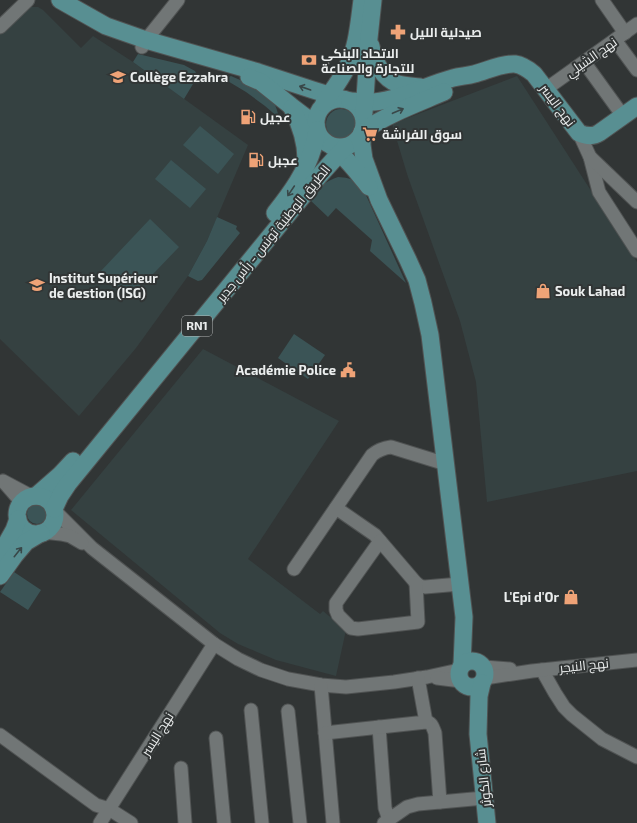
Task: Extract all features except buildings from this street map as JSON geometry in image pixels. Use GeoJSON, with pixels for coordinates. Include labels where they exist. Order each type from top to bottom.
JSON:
{"type":"FeatureCollection","features":[{"type":"Feature","properties":{"kind":"main road"},"geometry":{"type":"LineString","coordinates":[[48,0],[102,32],[258,72],[377,122],[394,113],[456,87],[475,74]]}},
{"type":"Feature","properties":{"kind":"main road"},"geometry":{"type":"LineString","coordinates":[[60,0],[106,26],[144,43],[261,82],[316,127],[324,141],[338,148],[379,200]]}},
{"type":"Feature","properties":{"kind":"main road","name":"RN1"},"geometry":{"type":"LineString","coordinates":[[338,148],[356,142],[360,137],[350,111],[346,69],[352,56],[362,0]]}},
{"type":"Feature","properties":{"kind":"main road","name":"RN1"},"geometry":{"type":"LineString","coordinates":[[350,111],[369,38],[373,0]]}},
{"type":"Feature","properties":{"kind":"main road"},"geometry":{"type":"LineString","coordinates":[[369,38],[372,52],[377,63],[389,79],[397,84],[427,87]]}},
{"type":"Feature","properties":{"kind":"main road","name":"نهج اليسر"},"geometry":{"type":"LineString","coordinates":[[475,74],[493,68],[516,64],[528,69],[546,89],[579,133],[584,135],[595,135],[637,106]]}},
{"type":"Feature","properties":{"kind":"main road"},"geometry":{"type":"LineString","coordinates":[[350,111],[453,78],[475,74]]}},
{"type":"Feature","properties":{"kind":"main road"},"geometry":{"type":"LineString","coordinates":[[291,106],[298,120],[303,136],[306,152],[306,168]]}},
{"type":"Feature","properties":{"kind":"main road"},"geometry":{"type":"LineString","coordinates":[[350,111],[362,146],[364,160],[379,200],[417,280],[430,335],[464,617],[462,675],[470,687],[474,687],[478,686],[482,673],[464,617]]}},
{"type":"Feature","properties":{"kind":"main road","name":"RN1"},"geometry":{"type":"LineString","coordinates":[[316,127],[318,112],[350,111]]}},
{"type":"Feature","properties":{"kind":"main road","name":"الطريق الوطنية تونس - رأس جدير"},"geometry":{"type":"LineString","coordinates":[[0,555],[27,504],[73,462],[279,208],[306,168],[313,147],[316,127]]}},
{"type":"Feature","properties":{"kind":"main road","name":"الطريق الوطنية تونس - رأس جدير"},"geometry":{"type":"LineString","coordinates":[[54,510],[60,496],[68,484],[320,175],[338,148]]}},
{"type":"Feature","properties":{"kind":"main road"},"geometry":{"type":"LineString","coordinates":[[42,533],[35,534],[29,532],[20,524],[27,504],[42,497],[52,504],[54,510]]}},
{"type":"Feature","properties":{"kind":"main road","name":"RN1"},"geometry":{"type":"LineString","coordinates":[[0,576],[26,542],[49,529],[55,518],[54,510]]}},
{"type":"Feature","properties":{"kind":"main road"},"geometry":{"type":"LineString","coordinates":[[462,675],[466,662],[470,661],[475,661],[482,673]]}},
{"type":"Feature","properties":{"kind":"main road","name":"شارع الكوثر"},"geometry":{"type":"LineString","coordinates":[[482,673],[479,696],[478,734],[487,823]]}},
{"type":"Feature","properties":{"kind":"main road","name":"شارع الكوثر"},"geometry":{"type":"LineString","coordinates":[[462,675],[469,696],[478,734]]}},
{"type":"Feature","properties":{"kind":"street"},"geometry":{"type":"LineString","coordinates":[[0,27],[28,0]]}},
{"type":"Feature","properties":{"kind":"street"},"geometry":{"type":"LineString","coordinates":[[144,43],[178,0]]}},
{"type":"Feature","properties":{"kind":"street"},"geometry":{"type":"LineString","coordinates":[[602,0],[637,70]]}},
{"type":"Feature","properties":{"kind":"street","name":"نهج الشيلي"},"geometry":{"type":"LineString","coordinates":[[546,89],[637,24]]}},
{"type":"Feature","properties":{"kind":"street"},"geometry":{"type":"LineString","coordinates":[[584,62],[623,116]]}},
{"type":"Feature","properties":{"kind":"street"},"geometry":{"type":"LineString","coordinates":[[579,133],[590,157],[599,192],[637,251]]}},
{"type":"Feature","properties":{"kind":"street"},"geometry":{"type":"LineString","coordinates":[[590,157],[637,202]]}},
{"type":"Feature","properties":{"kind":"street"},"geometry":{"type":"LineString","coordinates":[[294,569],[372,455],[377,450],[391,447],[446,464]]}},
{"type":"Feature","properties":{"kind":"street"},"geometry":{"type":"LineString","coordinates":[[2,480],[17,497],[27,504]]}},
{"type":"Feature","properties":{"kind":"street"},"geometry":{"type":"LineString","coordinates":[[336,508],[375,535],[420,586],[425,587],[460,584]]}},
{"type":"Feature","properties":{"kind":"street"},"geometry":{"type":"LineString","coordinates":[[54,510],[92,548],[214,644],[238,659],[261,670],[288,680],[346,687],[394,682],[423,677],[462,675]]}},
{"type":"Feature","properties":{"kind":"street"},"geometry":{"type":"LineString","coordinates":[[42,533],[70,536],[92,548]]}},
{"type":"Feature","properties":{"kind":"street"},"geometry":{"type":"LineString","coordinates":[[380,541],[336,603],[338,615],[351,628],[358,629],[418,622],[416,583]]}},
{"type":"Feature","properties":{"kind":"street","name":"نهج اليسر"},"geometry":{"type":"LineString","coordinates":[[100,823],[214,644]]}},
{"type":"Feature","properties":{"kind":"street","name":"نهج النيجر"},"geometry":{"type":"LineString","coordinates":[[482,673],[537,670],[637,660]]}},
{"type":"Feature","properties":{"kind":"street"},"geometry":{"type":"LineString","coordinates":[[537,670],[572,715],[602,739],[637,758]]}},
{"type":"Feature","properties":{"kind":"street"},"geometry":{"type":"LineString","coordinates":[[423,677],[426,722]]}},
{"type":"Feature","properties":{"kind":"street"},"geometry":{"type":"LineString","coordinates":[[321,685],[333,823]]}},
{"type":"Feature","properties":{"kind":"street"},"geometry":{"type":"LineString","coordinates":[[251,710],[262,823]]}},
{"type":"Feature","properties":{"kind":"street"},"geometry":{"type":"LineString","coordinates":[[288,711],[300,823]]}},
{"type":"Feature","properties":{"kind":"street"},"geometry":{"type":"LineString","coordinates":[[325,733],[429,722],[432,724],[435,734],[440,802]]}},
{"type":"Feature","properties":{"kind":"street"},"geometry":{"type":"LineString","coordinates":[[379,727],[386,821],[407,807],[418,804],[484,798]]}},
{"type":"Feature","properties":{"kind":"street"},"geometry":{"type":"LineString","coordinates":[[0,735],[96,805],[109,809],[131,823]]}},
{"type":"Feature","properties":{"kind":"street"},"geometry":{"type":"LineString","coordinates":[[216,738],[224,823]]}},
{"type":"Feature","properties":{"kind":"street"},"geometry":{"type":"LineString","coordinates":[[181,768],[185,823]]}},
{"type":"Feature","properties":{"kind":"shaded area"},"geometry":{"type":"Polygon","coordinates":[[[38,7],[43,10],[81,48],[93,36],[133,62],[248,145],[207,241],[188,276],[136,348],[79,416],[0,339],[0,34],[26,9],[38,7]]]}},
{"type":"Feature","properties":{"kind":"shaded area"},"geometry":{"type":"Polygon","coordinates":[[[138,54],[184,65],[195,71],[197,75],[196,79],[184,99],[133,62],[138,54]]]}},
{"type":"Feature","properties":{"kind":"shaded area"},"geometry":{"type":"Polygon","coordinates":[[[231,76],[256,87],[267,95],[275,105],[279,118],[246,92],[226,80],[226,78],[231,76]]]}},
{"type":"Feature","properties":{"kind":"shaded area","name":"Souk Lahad"},"geometry":{"type":"Polygon","coordinates":[[[517,76],[637,262],[637,471],[487,502],[476,382],[460,321],[408,177],[392,124],[517,76]]]}},
{"type":"Feature","properties":{"kind":"shaded area"},"geometry":{"type":"Polygon","coordinates":[[[341,109],[352,113],[356,124],[352,135],[341,139],[330,135],[326,124],[330,113],[341,109]]]}},
{"type":"Feature","properties":{"kind":"shaded area"},"geometry":{"type":"Polygon","coordinates":[[[200,126],[234,154],[218,174],[183,145],[200,126]]]}},
{"type":"Feature","properties":{"kind":"shaded area"},"geometry":{"type":"Polygon","coordinates":[[[171,160],[206,189],[190,208],[155,179],[171,160]]]}},
{"type":"Feature","properties":{"kind":"shaded area"},"geometry":{"type":"Polygon","coordinates":[[[338,177],[351,179],[365,193],[406,283],[370,251],[372,240],[336,208],[328,217],[309,199],[325,183],[338,177]]]}},
{"type":"Feature","properties":{"kind":"shaded area"},"geometry":{"type":"Polygon","coordinates":[[[217,217],[237,226],[236,229],[240,233],[202,280],[198,281],[188,276],[207,241],[217,217]]]}},
{"type":"Feature","properties":{"kind":"shaded area"},"geometry":{"type":"Polygon","coordinates":[[[150,219],[179,247],[129,299],[100,272],[150,219]]]}},
{"type":"Feature","properties":{"kind":"shaded area"},"geometry":{"type":"Polygon","coordinates":[[[294,334],[325,355],[308,379],[278,358],[294,334]]]}},
{"type":"Feature","properties":{"kind":"shaded area"},"geometry":{"type":"Polygon","coordinates":[[[203,349],[339,421],[248,559],[320,614],[323,611],[346,630],[336,676],[276,660],[238,644],[220,633],[71,510],[203,349]]]}},
{"type":"Feature","properties":{"kind":"shaded area"},"geometry":{"type":"Polygon","coordinates":[[[37,504],[44,507],[47,514],[44,521],[37,524],[30,521],[27,514],[30,507],[37,504]]]}},
{"type":"Feature","properties":{"kind":"shaded area"},"geometry":{"type":"Polygon","coordinates":[[[14,572],[41,590],[28,610],[0,592],[14,572]]]}},
{"type":"Feature","properties":{"kind":"place","name":"صيدلية الليل"},"geometry":{"type":"Point","coordinates":[398,32]}},
{"type":"Feature","properties":{"kind":"place","name":"الاتحاد البنكي للتجارة والصناعة"},"geometry":{"type":"Point","coordinates":[309,60]}},
{"type":"Feature","properties":{"kind":"place","name":"Collège Ezzahra"},"geometry":{"type":"Point","coordinates":[118,77]}},
{"type":"Feature","properties":{"kind":"place","name":"عجيل"},"geometry":{"type":"Point","coordinates":[248,117]}},
{"type":"Feature","properties":{"kind":"place","name":"سوق الفراشة"},"geometry":{"type":"Point","coordinates":[370,134]}},
{"type":"Feature","properties":{"kind":"place","name":"عجبل"},"geometry":{"type":"Point","coordinates":[256,160]}},
{"type":"Feature","properties":{"kind":"place","name":"Institut Supérieur de Gestion (ISG)"},"geometry":{"type":"Point","coordinates":[37,285]}},
{"type":"Feature","properties":{"kind":"place","name":"Souk Lahad"},"geometry":{"type":"Point","coordinates":[543,291]}},
{"type":"Feature","properties":{"kind":"place","name":"Académie Police"},"geometry":{"type":"Point","coordinates":[348,370]}},
{"type":"Feature","properties":{"kind":"place","name":"L'Epi d'Or"},"geometry":{"type":"Point","coordinates":[571,597]}}]}
